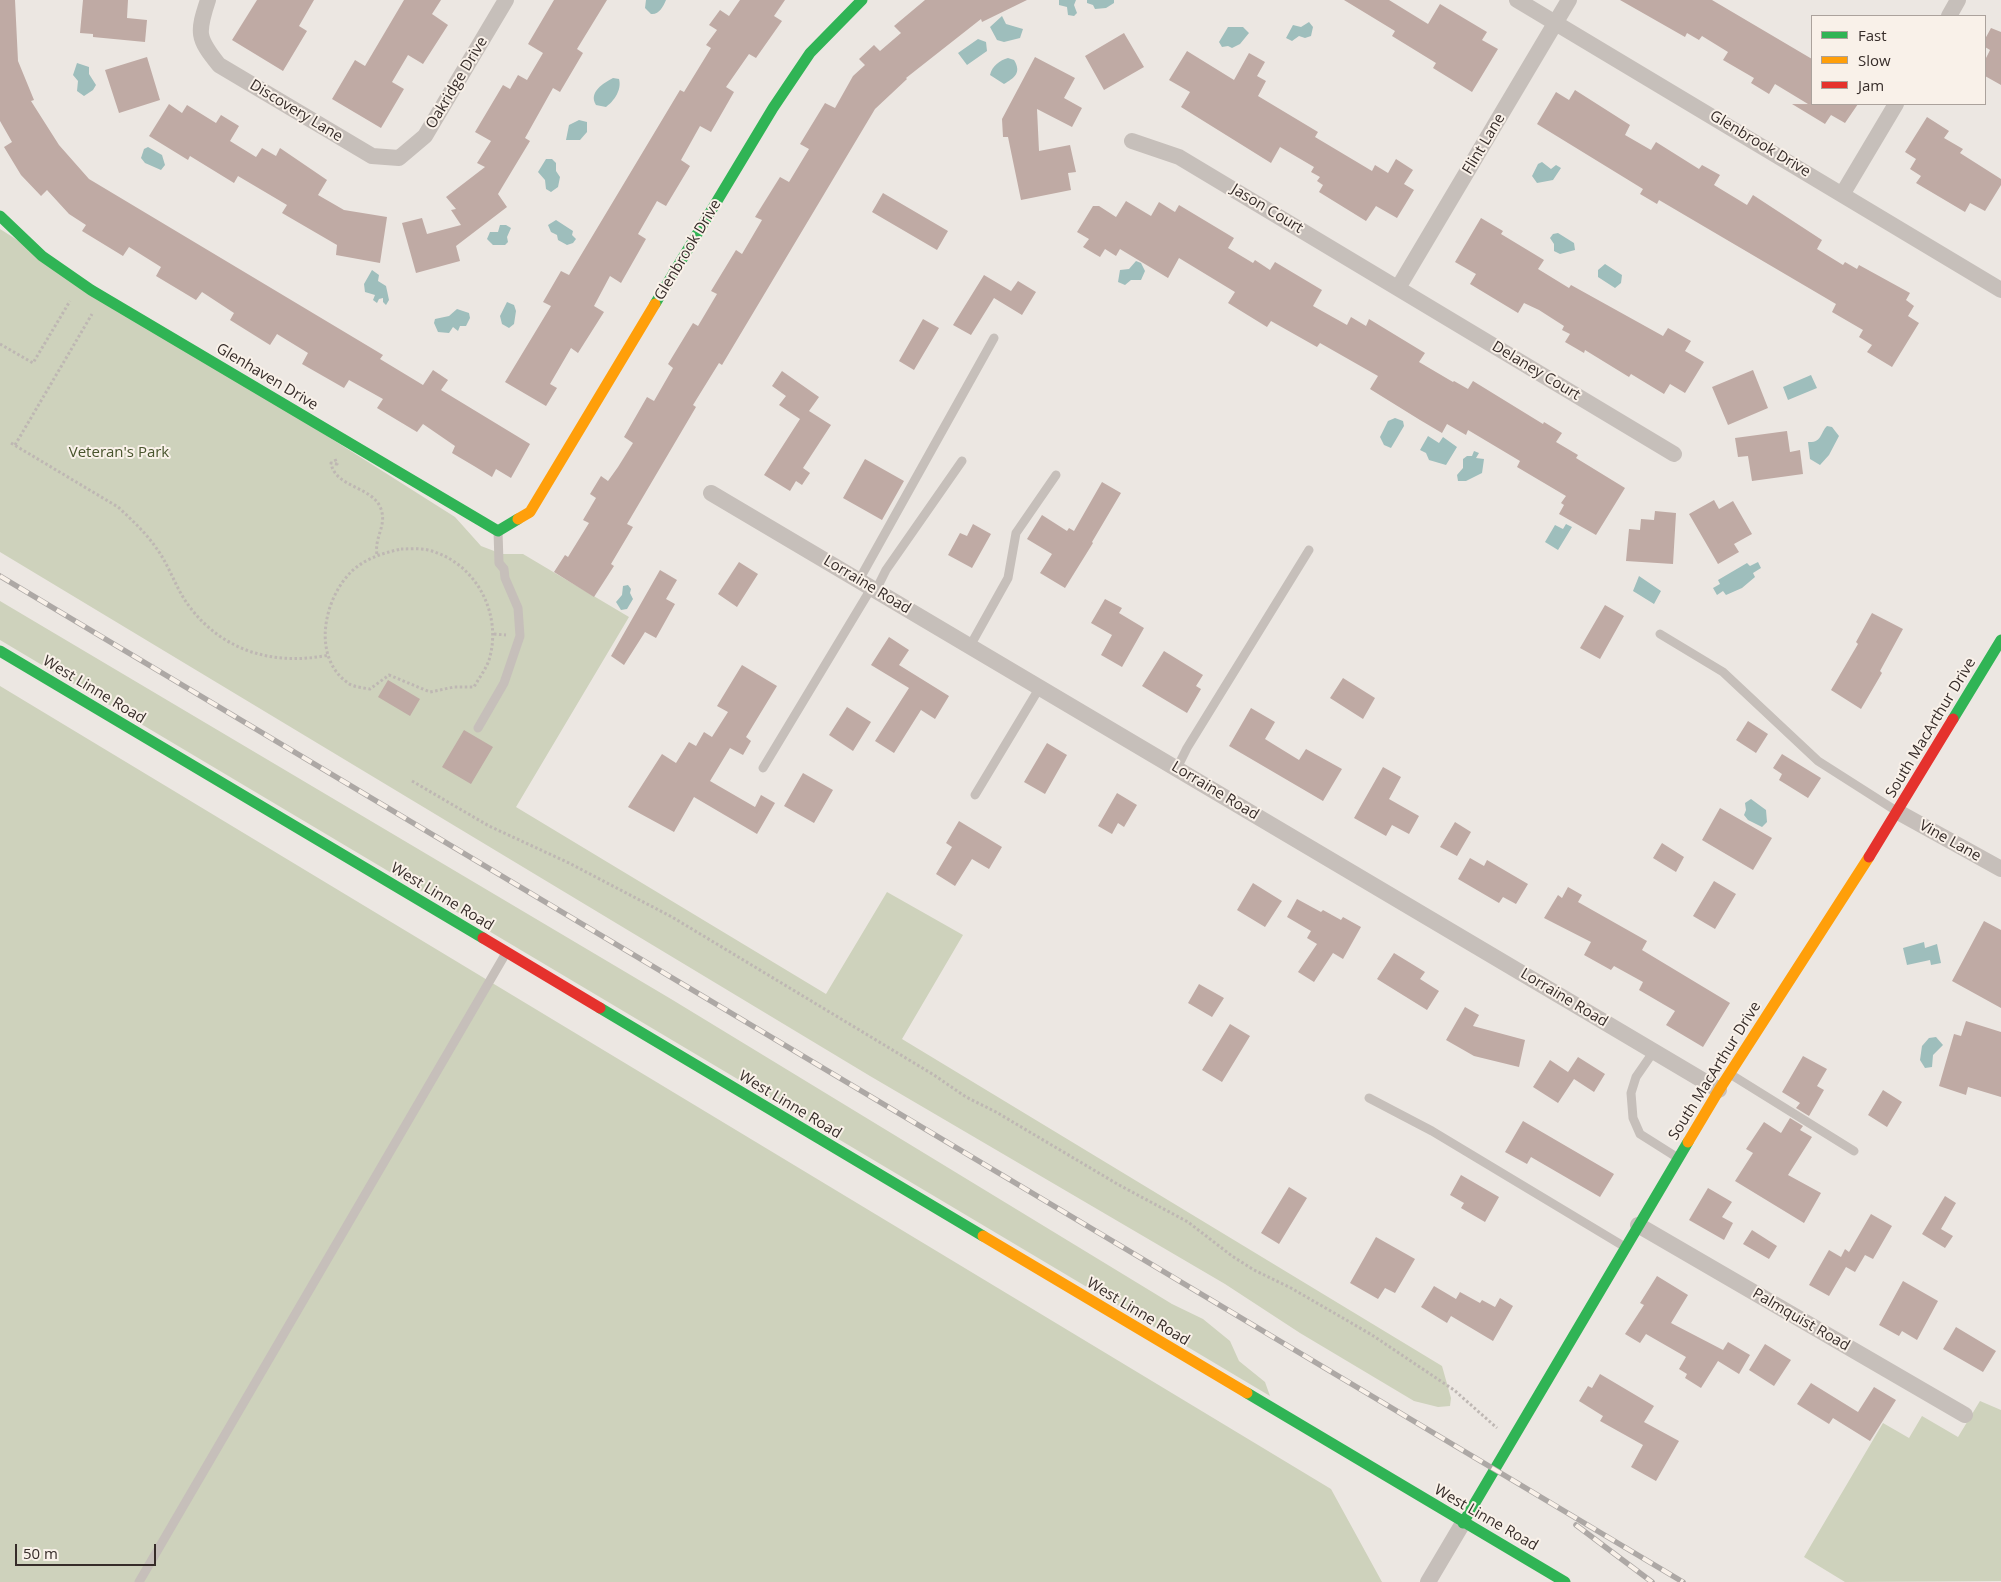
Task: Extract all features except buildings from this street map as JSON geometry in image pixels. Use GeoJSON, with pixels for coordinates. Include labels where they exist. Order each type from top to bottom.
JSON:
{"type":"FeatureCollection","features":[{"type":"Feature","properties":{"kind":"street","name":"Discovery Lane"},"geometry":{"type":"LineString","coordinates":[[208,0],[200,23],[203,46],[219,64],[372,156],[399,158]]}},
{"type":"Feature","properties":{"kind":"street","name":"Oakridge Drive"},"geometry":{"type":"LineString","coordinates":[[399,158],[425,136],[506,0]]}},
{"type":"Feature","properties":{"kind":"street","name":"Glenbrook Drive"},"geometry":{"type":"LineString","coordinates":[[498,531],[530,512],[773,108],[810,53],[862,0]]}},
{"type":"Feature","properties":{"kind":"street","name":"Glenbrook Drive"},"geometry":{"type":"LineString","coordinates":[[1517,0],[1843,193],[2001,290]]}},
{"type":"Feature","properties":{"kind":"street","name":"Flint Lane"},"geometry":{"type":"LineString","coordinates":[[1398,288],[1569,0]]}},
{"type":"Feature","properties":{"kind":"street"},"geometry":{"type":"LineString","coordinates":[[1949,15],[1958,0]]}},
{"type":"Feature","properties":{"kind":"street"},"geometry":{"type":"LineString","coordinates":[[1843,193],[1895,105]]}},
{"type":"Feature","properties":{"kind":"street","name":"Jason Court"},"geometry":{"type":"LineString","coordinates":[[1132,141],[1179,157],[1398,288]]}},
{"type":"Feature","properties":{"kind":"street","name":"Glenhaven Drive"},"geometry":{"type":"LineString","coordinates":[[0,216],[22,240],[57,269],[82,285],[498,531]]}},
{"type":"Feature","properties":{"kind":"street","name":"Delaney Court"},"geometry":{"type":"LineString","coordinates":[[1398,288],[1674,454]]}},
{"type":"Feature","properties":{"kind":"street","name":"Lorraine Road"},"geometry":{"type":"LineString","coordinates":[[711,493],[1719,1090]]}},
{"type":"Feature","properties":{"kind":"street","name":"South MacArthur Drive"},"geometry":{"type":"LineString","coordinates":[[1463,1522],[1719,1090],[1898,812],[2001,640]]}},
{"type":"Feature","properties":{"kind":"street","name":"West Linne Road"},"geometry":{"type":"LineString","coordinates":[[0,651],[1565,1582]]}},
{"type":"Feature","properties":{"kind":"street","name":"Vine Lane"},"geometry":{"type":"LineString","coordinates":[[1898,812],[2001,869]]}},
{"type":"Feature","properties":{"kind":"street","name":"Palmquist Road"},"geometry":{"type":"LineString","coordinates":[[1638,1225],[1965,1415]]}},
{"type":"Feature","properties":{"kind":"street"},"geometry":{"type":"LineString","coordinates":[[1428,1582],[1463,1522]]}},
{"type":"Feature","properties":{"kind":"lane"},"geometry":{"type":"LineString","coordinates":[[763,768],[869,586],[994,338]]}},
{"type":"Feature","properties":{"kind":"lane"},"geometry":{"type":"LineString","coordinates":[[869,586],[886,570],[962,460]]}},
{"type":"Feature","properties":{"kind":"lane"},"geometry":{"type":"LineString","coordinates":[[970,646],[1008,578],[1016,533],[1056,475]]}},
{"type":"Feature","properties":{"kind":"lane"},"geometry":{"type":"LineString","coordinates":[[478,728],[504,683],[520,636],[518,608],[505,578],[504,569],[499,563],[498,531]]}},
{"type":"Feature","properties":{"kind":"lane"},"geometry":{"type":"LineString","coordinates":[[1177,768],[1309,550]]}},
{"type":"Feature","properties":{"kind":"lane"},"geometry":{"type":"LineString","coordinates":[[1660,634],[1723,672],[1818,761],[1898,812]]}},
{"type":"Feature","properties":{"kind":"lane"},"geometry":{"type":"LineString","coordinates":[[975,796],[1040,687]]}},
{"type":"Feature","properties":{"kind":"lane"},"geometry":{"type":"LineString","coordinates":[[139,1582],[506,953]]}},
{"type":"Feature","properties":{"kind":"lane"},"geometry":{"type":"LineString","coordinates":[[1654,1051],[1636,1077],[1631,1093],[1633,1118],[1640,1134],[1678,1158]]}},
{"type":"Feature","properties":{"kind":"lane"},"geometry":{"type":"LineString","coordinates":[[1730,1074],[1854,1151]]}},
{"type":"Feature","properties":{"kind":"lane"},"geometry":{"type":"LineString","coordinates":[[1369,1098],[1440,1135],[1625,1247]]}},
{"type":"Feature","properties":{"kind":"path"},"geometry":{"type":"LineString","coordinates":[[0,344],[32,363],[71,298]]}},
{"type":"Feature","properties":{"kind":"path"},"geometry":{"type":"LineString","coordinates":[[94,312],[13,444],[118,507],[134,521],[157,549],[188,605],[208,627],[222,637],[254,653],[276,658],[298,660],[329,655]]}},
{"type":"Feature","properties":{"kind":"path"},"geometry":{"type":"LineString","coordinates":[[334,456],[337,464],[331,464],[337,476],[371,495],[381,507],[383,524],[376,538],[377,554]]}},
{"type":"Feature","properties":{"kind":"path"},"geometry":{"type":"LineString","coordinates":[[401,549],[427,550],[452,560],[474,579],[488,604],[494,634],[488,662],[474,687],[454,687],[430,692],[389,675],[370,689],[349,684],[332,667],[325,641],[327,615],[336,590],[353,570],[377,554],[401,549]]}},
{"type":"Feature","properties":{"kind":"path"},"geometry":{"type":"LineString","coordinates":[[412,781],[489,826],[578,867],[672,917],[919,1065],[966,1097],[1004,1116],[1119,1185],[1188,1222],[1232,1256],[1324,1306],[1416,1363],[1454,1390],[1491,1425],[1512,1438]]}},
{"type":"Feature","properties":{"kind":"green space","name":"Veteran's Park"},"geometry":{"type":"Polygon","coordinates":[[[0,229],[455,517],[481,546],[502,554],[523,554],[629,617],[516,807],[826,994],[887,892],[963,935],[902,1039],[1442,1366],[1451,1398],[1450,1406],[1438,1407],[1414,1401],[1300,1333],[1225,1284],[870,1076],[0,552],[0,229]]]}},
{"type":"Feature","properties":{"kind":"green space"},"geometry":{"type":"Polygon","coordinates":[[[0,601],[671,999],[1172,1304],[1203,1319],[1230,1341],[1239,1361],[1265,1382],[1270,1396],[0,640],[0,601]]]}},
{"type":"Feature","properties":{"kind":"green space"},"geometry":{"type":"Polygon","coordinates":[[[0,686],[1331,1489],[1382,1582],[0,1582],[0,686]]]}},
{"type":"Feature","properties":{"kind":"green space"},"geometry":{"type":"Polygon","coordinates":[[[1980,1401],[2001,1410],[2001,1581],[1845,1582],[1804,1557],[1883,1423],[1909,1438],[1922,1416],[1958,1437],[1980,1401]]]}},
{"type":"Feature","properties":{"kind":"water"},"geometry":{"type":"Polygon","coordinates":[[[646,0],[666,0],[658,12],[651,14],[645,8],[646,0]]]}},
{"type":"Feature","properties":{"kind":"water"},"geometry":{"type":"Polygon","coordinates":[[[1059,0],[1076,0],[1074,5],[1077,13],[1074,16],[1068,15],[1067,7],[1059,5],[1059,0]]]}},
{"type":"Feature","properties":{"kind":"water"},"geometry":{"type":"Polygon","coordinates":[[[1087,0],[1114,0],[1114,3],[1106,8],[1095,9],[1093,5],[1087,3],[1087,0]]]}},
{"type":"Feature","properties":{"kind":"water"},"geometry":{"type":"Polygon","coordinates":[[[1002,16],[1006,24],[1023,29],[1020,38],[1004,42],[997,40],[990,27],[1002,16]]]}},
{"type":"Feature","properties":{"kind":"water"},"geometry":{"type":"Polygon","coordinates":[[[1309,22],[1313,27],[1311,36],[1305,38],[1299,36],[1292,41],[1286,38],[1293,25],[1301,27],[1309,22]]]}},
{"type":"Feature","properties":{"kind":"water"},"geometry":{"type":"Polygon","coordinates":[[[1228,27],[1243,27],[1249,33],[1240,44],[1232,48],[1228,46],[1222,47],[1219,42],[1228,27]]]}},
{"type":"Feature","properties":{"kind":"water"},"geometry":{"type":"Polygon","coordinates":[[[978,39],[986,42],[987,51],[967,65],[958,53],[978,39]]]}},
{"type":"Feature","properties":{"kind":"water"},"geometry":{"type":"Polygon","coordinates":[[[1008,58],[1014,60],[1017,72],[1014,77],[1004,84],[990,75],[997,64],[1008,58]]]}},
{"type":"Feature","properties":{"kind":"water"},"geometry":{"type":"Polygon","coordinates":[[[77,63],[89,67],[89,74],[96,85],[93,90],[84,96],[77,91],[78,81],[73,75],[77,63]]]}},
{"type":"Feature","properties":{"kind":"water"},"geometry":{"type":"Polygon","coordinates":[[[613,78],[619,79],[620,83],[612,102],[606,107],[596,105],[594,100],[595,92],[613,78]]]}},
{"type":"Feature","properties":{"kind":"water"},"geometry":{"type":"Polygon","coordinates":[[[579,120],[587,122],[587,132],[580,140],[566,140],[569,125],[579,120]]]}},
{"type":"Feature","properties":{"kind":"water"},"geometry":{"type":"Polygon","coordinates":[[[148,147],[162,155],[165,165],[161,170],[145,163],[141,158],[144,149],[148,147]]]}},
{"type":"Feature","properties":{"kind":"water"},"geometry":{"type":"Polygon","coordinates":[[[546,159],[552,159],[556,163],[556,171],[560,177],[558,187],[551,192],[546,189],[545,180],[538,172],[546,159]]]}},
{"type":"Feature","properties":{"kind":"water"},"geometry":{"type":"Polygon","coordinates":[[[1542,162],[1551,169],[1556,165],[1561,168],[1553,180],[1537,183],[1532,176],[1538,164],[1542,162]]]}},
{"type":"Feature","properties":{"kind":"water"},"geometry":{"type":"Polygon","coordinates":[[[556,220],[573,231],[572,235],[576,239],[573,243],[567,245],[558,240],[557,235],[551,232],[548,225],[556,220]]]}},
{"type":"Feature","properties":{"kind":"water"},"geometry":{"type":"Polygon","coordinates":[[[500,225],[506,225],[511,228],[507,237],[508,242],[505,245],[493,245],[487,239],[490,232],[498,232],[500,225]]]}},
{"type":"Feature","properties":{"kind":"water"},"geometry":{"type":"Polygon","coordinates":[[[1558,233],[1574,243],[1575,250],[1560,254],[1554,251],[1554,244],[1550,238],[1553,234],[1558,233]]]}},
{"type":"Feature","properties":{"kind":"water"},"geometry":{"type":"Polygon","coordinates":[[[1136,261],[1141,263],[1145,271],[1141,280],[1131,280],[1125,285],[1118,282],[1120,270],[1129,269],[1136,261]]]}},
{"type":"Feature","properties":{"kind":"water"},"geometry":{"type":"Polygon","coordinates":[[[1605,264],[1622,275],[1621,283],[1615,288],[1598,277],[1598,270],[1605,264]]]}},
{"type":"Feature","properties":{"kind":"water"},"geometry":{"type":"Polygon","coordinates":[[[372,270],[379,275],[378,281],[386,286],[389,300],[386,305],[383,302],[383,298],[379,299],[377,303],[373,300],[375,295],[365,292],[364,284],[372,270]]]}},
{"type":"Feature","properties":{"kind":"water"},"geometry":{"type":"Polygon","coordinates":[[[507,302],[514,305],[516,311],[514,324],[509,328],[502,324],[500,316],[507,302]]]}},
{"type":"Feature","properties":{"kind":"water"},"geometry":{"type":"Polygon","coordinates":[[[457,309],[469,313],[470,318],[466,326],[460,326],[458,331],[453,327],[449,333],[438,332],[434,323],[435,319],[449,316],[457,309]]]}},
{"type":"Feature","properties":{"kind":"water"},"geometry":{"type":"Polygon","coordinates":[[[1811,375],[1817,388],[1788,400],[1783,387],[1811,375]]]}},
{"type":"Feature","properties":{"kind":"water"},"geometry":{"type":"Polygon","coordinates":[[[1395,418],[1403,421],[1404,426],[1391,448],[1384,445],[1380,437],[1388,421],[1395,418]]]}},
{"type":"Feature","properties":{"kind":"water"},"geometry":{"type":"Polygon","coordinates":[[[1827,426],[1832,427],[1839,436],[1829,455],[1820,465],[1810,459],[1808,442],[1816,441],[1827,426]]]}},
{"type":"Feature","properties":{"kind":"water"},"geometry":{"type":"Polygon","coordinates":[[[1428,436],[1439,443],[1443,437],[1457,447],[1446,465],[1429,460],[1426,453],[1420,450],[1428,436]]]}},
{"type":"Feature","properties":{"kind":"water"},"geometry":{"type":"Polygon","coordinates":[[[1474,451],[1479,453],[1476,458],[1484,459],[1482,473],[1466,481],[1458,481],[1457,475],[1463,468],[1463,459],[1467,456],[1472,456],[1474,451]]]}},
{"type":"Feature","properties":{"kind":"water"},"geometry":{"type":"Polygon","coordinates":[[[1566,524],[1572,527],[1558,550],[1545,542],[1555,525],[1563,529],[1566,524]]]}},
{"type":"Feature","properties":{"kind":"water"},"geometry":{"type":"Polygon","coordinates":[[[1758,562],[1761,568],[1753,573],[1755,577],[1742,588],[1726,595],[1723,591],[1717,595],[1713,588],[1720,584],[1718,580],[1747,563],[1750,566],[1758,562]]]}},
{"type":"Feature","properties":{"kind":"water"},"geometry":{"type":"Polygon","coordinates":[[[1639,576],[1661,591],[1654,604],[1633,591],[1639,576]]]}},
{"type":"Feature","properties":{"kind":"water"},"geometry":{"type":"Polygon","coordinates":[[[628,585],[633,599],[627,609],[621,610],[616,602],[622,595],[623,586],[628,585]]]}},
{"type":"Feature","properties":{"kind":"water"},"geometry":{"type":"Polygon","coordinates":[[[1751,799],[1766,810],[1767,822],[1762,827],[1748,820],[1744,815],[1746,810],[1745,803],[1751,799]]]}},
{"type":"Feature","properties":{"kind":"water"},"geometry":{"type":"Polygon","coordinates":[[[1924,942],[1925,948],[1937,944],[1941,963],[1931,965],[1930,960],[1907,965],[1903,948],[1924,942]]]}},
{"type":"Feature","properties":{"kind":"water"},"geometry":{"type":"Polygon","coordinates":[[[1936,1037],[1943,1045],[1933,1055],[1932,1067],[1925,1068],[1920,1060],[1922,1046],[1929,1038],[1936,1037]]]}},
{"type":"Feature","properties":{"kind":"railway"},"geometry":{"type":"LineString","coordinates":[[0,576],[1683,1582]]}},
{"type":"Feature","properties":{"kind":"railway"},"geometry":{"type":"LineString","coordinates":[[1576,1525],[1652,1582]]}},
{"type":"Feature","properties":{"kind":"traffic: fast"},"geometry":{"type":"LineString","coordinates":[[655,304],[773,108],[810,53],[862,0]]}},
{"type":"Feature","properties":{"kind":"traffic: fast"},"geometry":{"type":"LineString","coordinates":[[0,216],[42,256],[91,290],[498,531],[518,519]]}},
{"type":"Feature","properties":{"kind":"traffic: fast"},"geometry":{"type":"LineString","coordinates":[[1953,719],[2001,640]]}},
{"type":"Feature","properties":{"kind":"traffic: fast"},"geometry":{"type":"LineString","coordinates":[[0,651],[483,938]]}},
{"type":"Feature","properties":{"kind":"traffic: fast"},"geometry":{"type":"LineString","coordinates":[[600,1008],[983,1236]]}},
{"type":"Feature","properties":{"kind":"traffic: fast"},"geometry":{"type":"LineString","coordinates":[[1463,1523],[1688,1142]]}},
{"type":"Feature","properties":{"kind":"traffic: fast"},"geometry":{"type":"LineString","coordinates":[[1247,1393],[1565,1582]]}},
{"type":"Feature","properties":{"kind":"traffic: slow"},"geometry":{"type":"LineString","coordinates":[[518,519],[530,512],[655,304]]}},
{"type":"Feature","properties":{"kind":"traffic: slow"},"geometry":{"type":"LineString","coordinates":[[1688,1142],[1719,1090],[1869,857]]}},
{"type":"Feature","properties":{"kind":"traffic: slow"},"geometry":{"type":"LineString","coordinates":[[983,1236],[1247,1393]]}},
{"type":"Feature","properties":{"kind":"traffic: jam"},"geometry":{"type":"LineString","coordinates":[[1869,857],[1953,719]]}},
{"type":"Feature","properties":{"kind":"traffic: jam"},"geometry":{"type":"LineString","coordinates":[[483,938],[600,1008]]}}]}
